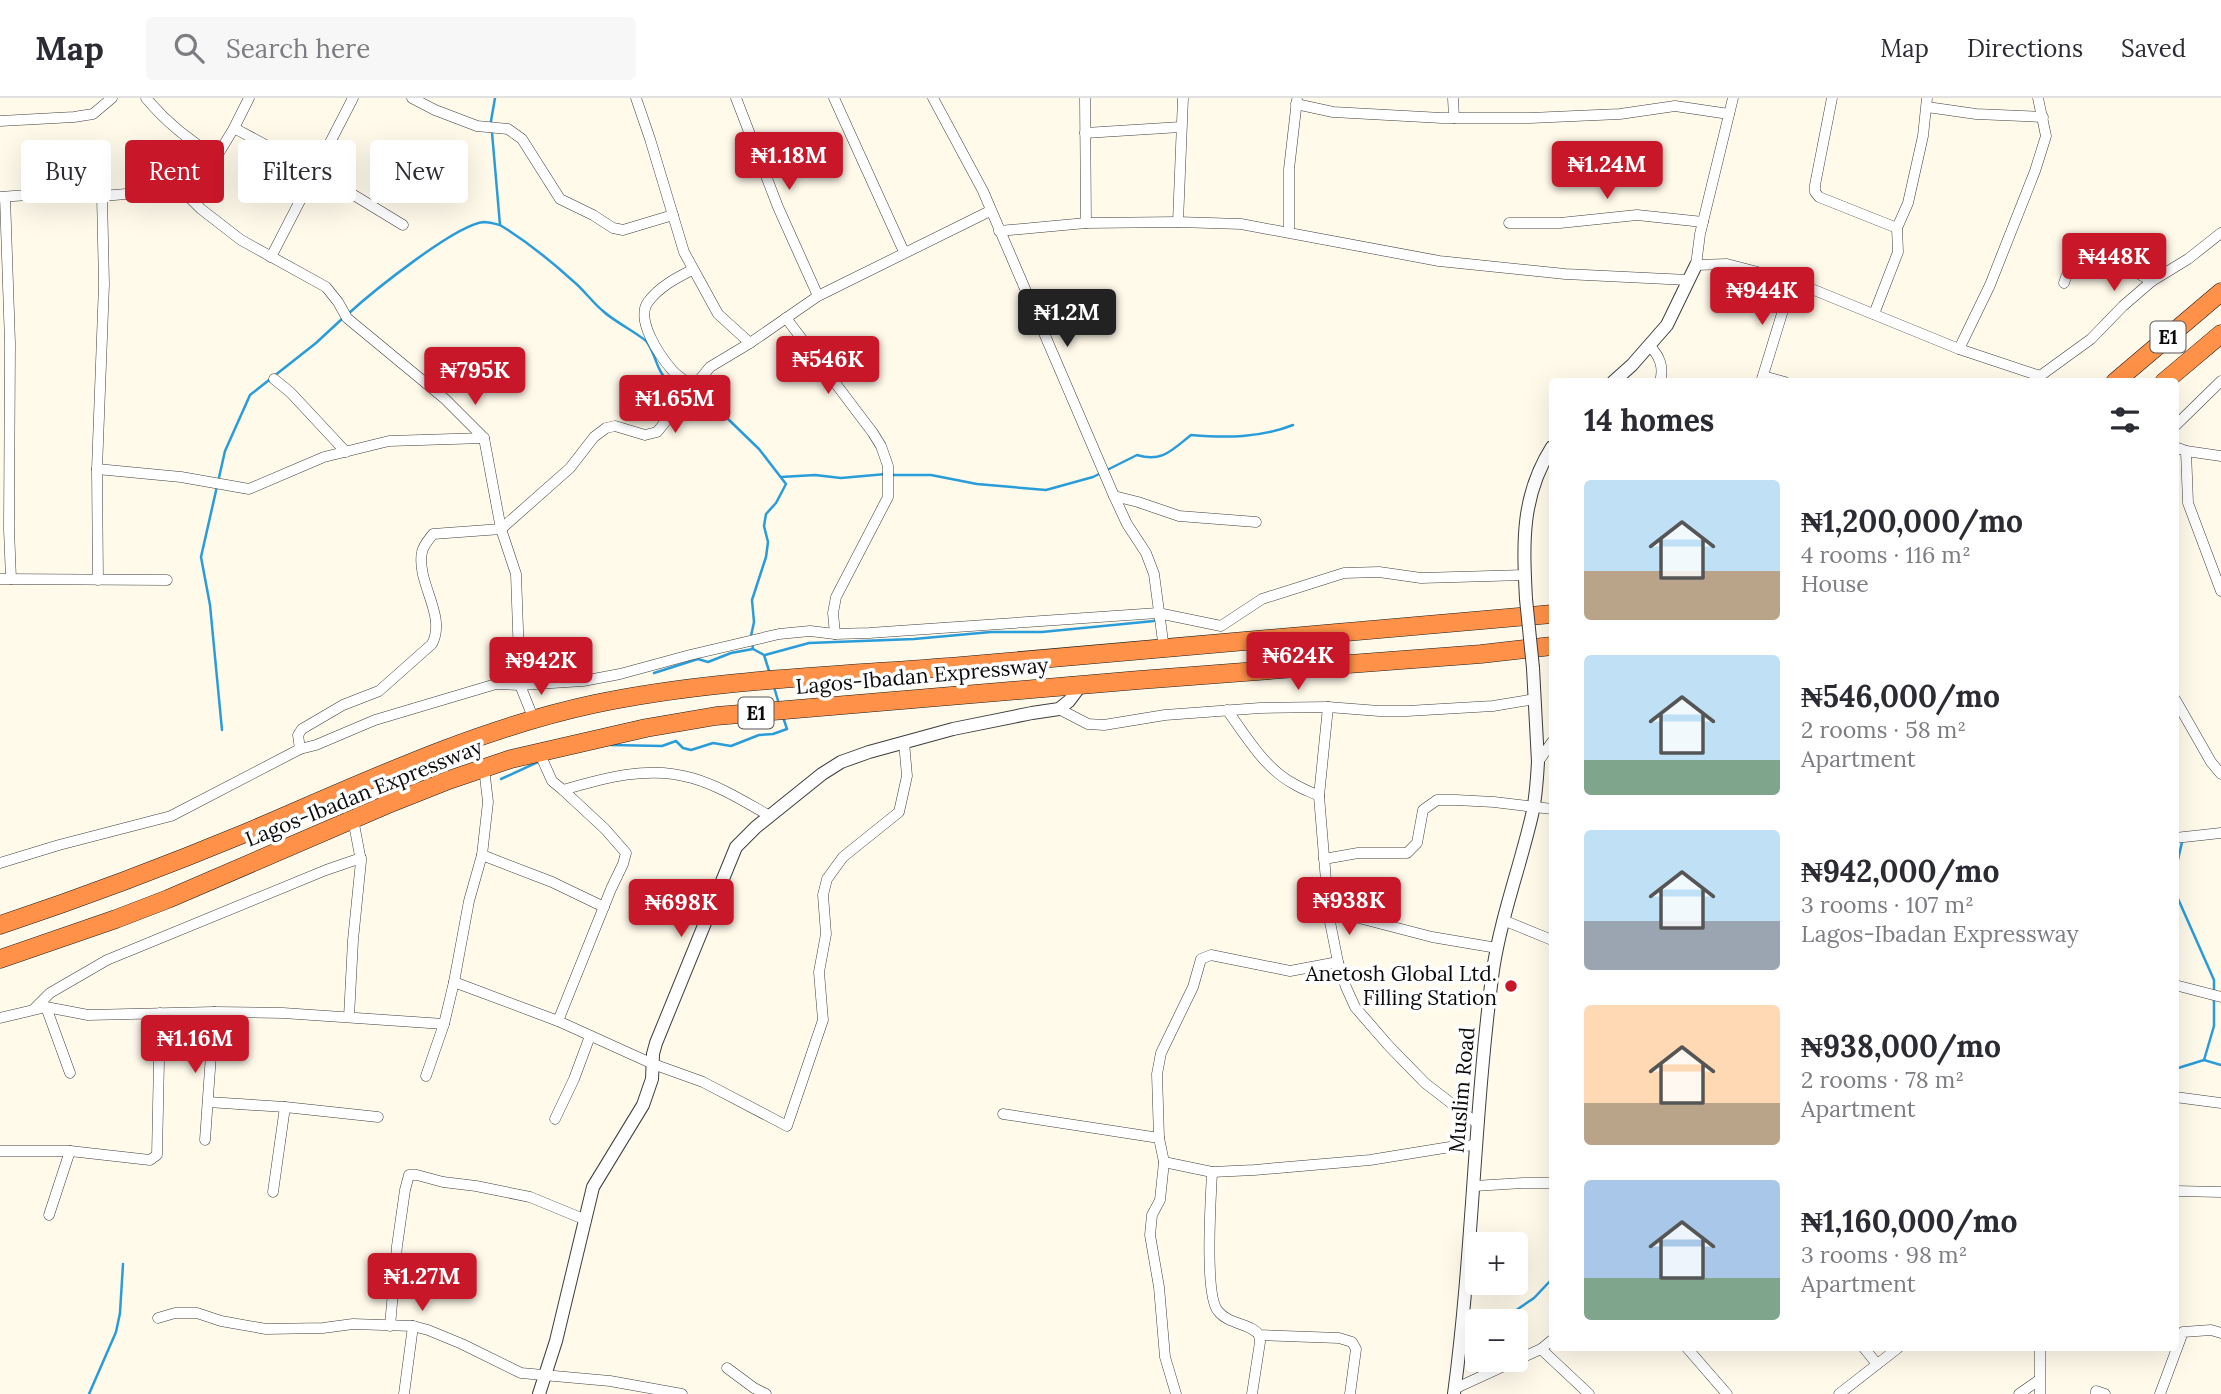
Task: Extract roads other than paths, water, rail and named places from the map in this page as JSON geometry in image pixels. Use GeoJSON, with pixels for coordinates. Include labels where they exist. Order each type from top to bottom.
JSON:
{"type":"FeatureCollection","features":[{"type":"Feature","properties":{"kind":"highway","name":"E1"},"geometry":{"type":"LineString","coordinates":[[2120,378],[2221,292]]}},
{"type":"Feature","properties":{"kind":"highway","name":"E1"},"geometry":{"type":"LineString","coordinates":[[2169,378],[2221,334]]}},
{"type":"Feature","properties":{"kind":"highway","name":"Lagos-Ibadan Expressway"},"geometry":{"type":"LineString","coordinates":[[0,925],[102,891],[464,742],[594,704],[718,686],[1549,614]]}},
{"type":"Feature","properties":{"kind":"highway","name":"Lagos-Ibadan Expressway"},"geometry":{"type":"LineString","coordinates":[[0,959],[168,899],[398,800],[484,768],[633,730],[716,716],[1549,646]]}},
{"type":"Feature","properties":{"kind":"street"},"geometry":{"type":"LineString","coordinates":[[0,121],[93,114],[112,98]]}},
{"type":"Feature","properties":{"kind":"street"},"geometry":{"type":"LineString","coordinates":[[146,98],[161,116],[189,140]]}},
{"type":"Feature","properties":{"kind":"street"},"geometry":{"type":"LineString","coordinates":[[224,143],[249,98]]}},
{"type":"Feature","properties":{"kind":"street"},"geometry":{"type":"LineString","coordinates":[[332,140],[353,98]]}},
{"type":"Feature","properties":{"kind":"street"},"geometry":{"type":"LineString","coordinates":[[412,98],[477,126],[508,129],[522,139],[560,199],[613,228],[623,230],[673,215]]}},
{"type":"Feature","properties":{"kind":"street"},"geometry":{"type":"LineString","coordinates":[[636,98],[684,253],[718,314],[750,343]]}},
{"type":"Feature","properties":{"kind":"street"},"geometry":{"type":"LineString","coordinates":[[736,98],[778,206],[818,296]]}},
{"type":"Feature","properties":{"kind":"street"},"geometry":{"type":"LineString","coordinates":[[834,98],[904,252]]}},
{"type":"Feature","properties":{"kind":"street"},"geometry":{"type":"LineString","coordinates":[[933,98],[983,191],[1114,496],[1146,553],[1154,574],[1164,649]]}},
{"type":"Feature","properties":{"kind":"street"},"geometry":{"type":"LineString","coordinates":[[1085,98],[1086,223]]}},
{"type":"Feature","properties":{"kind":"street"},"geometry":{"type":"LineString","coordinates":[[1178,222],[1183,98]]}},
{"type":"Feature","properties":{"kind":"street"},"geometry":{"type":"LineString","coordinates":[[1453,98],[1454,118]]}},
{"type":"Feature","properties":{"kind":"street"},"geometry":{"type":"LineString","coordinates":[[1617,378],[1650,346],[1673,314],[1696,265],[1703,222],[1733,98]]}},
{"type":"Feature","properties":{"kind":"street"},"geometry":{"type":"LineString","coordinates":[[1832,98],[1815,192],[1819,197],[1897,229]]}},
{"type":"Feature","properties":{"kind":"street"},"geometry":{"type":"LineString","coordinates":[[1959,349],[1990,285],[2035,171],[2046,136],[2038,98]]}},
{"type":"Feature","properties":{"kind":"street"},"geometry":{"type":"LineString","coordinates":[[1289,232],[1289,169],[1297,101],[1333,113],[1454,118],[1620,114],[1675,106],[1729,114]]}},
{"type":"Feature","properties":{"kind":"street"},"geometry":{"type":"LineString","coordinates":[[1874,314],[1898,252],[1895,235],[1908,203],[1927,103],[1976,114],[2043,117]]}},
{"type":"Feature","properties":{"kind":"street"},"geometry":{"type":"LineString","coordinates":[[1085,133],[1181,127]]}},
{"type":"Feature","properties":{"kind":"street"},"geometry":{"type":"LineString","coordinates":[[234,128],[256,140]]}},
{"type":"Feature","properties":{"kind":"street"},"geometry":{"type":"LineString","coordinates":[[21,196],[2,197],[10,343],[4,529],[6,579],[167,580]]}},
{"type":"Feature","properties":{"kind":"street"},"geometry":{"type":"LineString","coordinates":[[356,196],[403,225]]}},
{"type":"Feature","properties":{"kind":"street"},"geometry":{"type":"LineString","coordinates":[[98,580],[97,469],[104,284],[102,203]]}},
{"type":"Feature","properties":{"kind":"street"},"geometry":{"type":"LineString","coordinates":[[196,203],[221,225],[326,288],[345,315],[445,399],[484,438],[501,529],[516,574],[520,685],[534,720]]}},
{"type":"Feature","properties":{"kind":"street"},"geometry":{"type":"LineString","coordinates":[[271,257],[300,203]]}},
{"type":"Feature","properties":{"kind":"street"},"geometry":{"type":"LineString","coordinates":[[300,749],[298,735],[302,729],[343,705],[379,691],[432,644],[437,634],[433,608],[422,573],[421,551],[433,534],[501,529],[570,468],[594,437],[606,428],[615,426],[645,435],[657,432],[710,368],[818,296],[990,211]]}},
{"type":"Feature","properties":{"kind":"street"},"geometry":{"type":"LineString","coordinates":[[1509,223],[1560,223],[1629,215],[1703,222]]}},
{"type":"Feature","properties":{"kind":"street"},"geometry":{"type":"LineString","coordinates":[[999,231],[1086,223],[1241,224],[1439,261],[1565,274],[1688,280]]}},
{"type":"Feature","properties":{"kind":"street"},"geometry":{"type":"LineString","coordinates":[[2040,378],[2091,339],[2152,281],[2189,259],[2221,233]]}},
{"type":"Feature","properties":{"kind":"street"},"geometry":{"type":"LineString","coordinates":[[2064,283],[2075,252],[2081,248],[2090,248],[2152,281]]}},
{"type":"Feature","properties":{"kind":"street"},"geometry":{"type":"LineString","coordinates":[[1696,265],[1727,264],[1792,281],[2036,378]]}},
{"type":"Feature","properties":{"kind":"street"},"geometry":{"type":"LineString","coordinates":[[692,270],[669,281],[647,303],[643,316],[654,345],[674,373],[695,386]]}},
{"type":"Feature","properties":{"kind":"street"},"geometry":{"type":"LineString","coordinates":[[1762,378],[1792,281]]}},
{"type":"Feature","properties":{"kind":"street"},"geometry":{"type":"LineString","coordinates":[[786,318],[873,433],[888,466],[888,497],[836,597],[833,613],[835,634]]}},
{"type":"Feature","properties":{"kind":"street"},"geometry":{"type":"LineString","coordinates":[[1650,346],[1660,357],[1661,378]]}},
{"type":"Feature","properties":{"kind":"street"},"geometry":{"type":"LineString","coordinates":[[274,379],[290,392],[346,452]]}},
{"type":"Feature","properties":{"kind":"street"},"geometry":{"type":"LineString","coordinates":[[2179,422],[2221,381]]}},
{"type":"Feature","properties":{"kind":"street"},"geometry":{"type":"LineString","coordinates":[[97,469],[181,477],[249,489],[324,457],[388,441],[484,438]]}},
{"type":"Feature","properties":{"kind":"street"},"geometry":{"type":"LineString","coordinates":[[2179,448],[2221,456]]}},
{"type":"Feature","properties":{"kind":"street"},"geometry":{"type":"LineString","coordinates":[[2186,451],[2188,503],[2221,591]]}},
{"type":"Feature","properties":{"kind":"street","name":"Muslim Road"},"geometry":{"type":"LineString","coordinates":[[1454,1391],[1487,1019],[1503,920],[1534,806],[1538,762],[1524,575],[1524,526],[1537,475],[1549,453]]}},
{"type":"Feature","properties":{"kind":"street"},"geometry":{"type":"LineString","coordinates":[[1114,496],[1179,516],[1256,522]]}},
{"type":"Feature","properties":{"kind":"street"},"geometry":{"type":"LineString","coordinates":[[0,863],[171,816],[300,749],[375,720],[496,684],[583,681],[779,635],[810,631],[835,634],[869,633],[1158,613],[1221,626],[1262,599],[1344,573],[1379,572],[1421,578],[1524,575]]}},
{"type":"Feature","properties":{"kind":"street"},"geometry":{"type":"LineString","coordinates":[[539,1394],[556,1341],[593,1187],[643,1105],[652,1079],[656,1043],[736,847],[770,816],[841,762],[904,742],[1059,709],[1081,685]]}},
{"type":"Feature","properties":{"kind":"street"},"geometry":{"type":"LineString","coordinates":[[1059,709],[1088,724],[1104,725],[1166,715],[1227,710],[1328,707],[1406,711],[1493,706],[1535,699]]}},
{"type":"Feature","properties":{"kind":"street"},"geometry":{"type":"LineString","coordinates":[[2179,706],[2211,762],[2221,774]]}},
{"type":"Feature","properties":{"kind":"street"},"geometry":{"type":"LineString","coordinates":[[1328,707],[1319,796],[1329,916],[1346,987],[1367,1022],[1425,1083],[1478,1124]]}},
{"type":"Feature","properties":{"kind":"street"},"geometry":{"type":"LineString","coordinates":[[1227,710],[1274,769],[1292,783],[1319,796]]}},
{"type":"Feature","properties":{"kind":"street"},"geometry":{"type":"LineString","coordinates":[[454,982],[558,1021],[653,1064],[703,1082],[787,1126],[823,1020],[819,972],[827,934],[823,895],[827,879],[843,857],[899,812],[906,776],[904,742]]}},
{"type":"Feature","properties":{"kind":"street"},"geometry":{"type":"LineString","coordinates":[[1538,762],[1549,746]]}},
{"type":"Feature","properties":{"kind":"street"},"geometry":{"type":"LineString","coordinates":[[539,752],[552,781],[605,829],[626,853],[558,1021]]}},
{"type":"Feature","properties":{"kind":"street"},"geometry":{"type":"LineString","coordinates":[[426,1076],[444,1024],[469,901],[482,855],[488,802],[484,768]]}},
{"type":"Feature","properties":{"kind":"street"},"geometry":{"type":"LineString","coordinates":[[563,790],[604,778],[643,772],[690,777],[718,788],[770,816]]}},
{"type":"Feature","properties":{"kind":"street"},"geometry":{"type":"LineString","coordinates":[[1324,859],[1358,853],[1407,853],[1417,843],[1423,810],[1437,800],[1494,802],[1549,808]]}},
{"type":"Feature","properties":{"kind":"street"},"geometry":{"type":"LineString","coordinates":[[349,1017],[361,858],[353,819]]}},
{"type":"Feature","properties":{"kind":"street"},"geometry":{"type":"LineString","coordinates":[[2179,838],[2221,833]]}},
{"type":"Feature","properties":{"kind":"street"},"geometry":{"type":"LineString","coordinates":[[482,855],[552,882],[604,908]]}},
{"type":"Feature","properties":{"kind":"street"},"geometry":{"type":"LineString","coordinates":[[40,1007],[50,993],[107,960],[361,858]]}},
{"type":"Feature","properties":{"kind":"street"},"geometry":{"type":"LineString","coordinates":[[1329,916],[1355,917],[1432,937],[1497,948]]}},
{"type":"Feature","properties":{"kind":"street"},"geometry":{"type":"LineString","coordinates":[[1503,920],[1549,939]]}},
{"type":"Feature","properties":{"kind":"street"},"geometry":{"type":"LineString","coordinates":[[1176,1394],[1166,1357],[1159,1287],[1150,1235],[1152,1214],[1160,1200],[1164,1162],[1159,1138],[1157,1084],[1161,1053],[1193,987],[1201,959],[1211,955],[1290,971],[1338,962]]}},
{"type":"Feature","properties":{"kind":"street"},"geometry":{"type":"LineString","coordinates":[[2179,986],[2221,997]]}},
{"type":"Feature","properties":{"kind":"street"},"geometry":{"type":"LineString","coordinates":[[40,1007],[70,1073]]}},
{"type":"Feature","properties":{"kind":"street"},"geometry":{"type":"LineString","coordinates":[[0,1018],[40,1007],[88,1015],[215,1012],[444,1024]]}},
{"type":"Feature","properties":{"kind":"street"},"geometry":{"type":"LineString","coordinates":[[205,1140],[215,1012]]}},
{"type":"Feature","properties":{"kind":"street"},"geometry":{"type":"LineString","coordinates":[[0,1151],[70,1151],[150,1160],[157,1154],[159,1013]]}},
{"type":"Feature","properties":{"kind":"street"},"geometry":{"type":"LineString","coordinates":[[555,1119],[574,1079],[590,1035]]}},
{"type":"Feature","properties":{"kind":"street"},"geometry":{"type":"LineString","coordinates":[[2179,1098],[2221,1103]]}},
{"type":"Feature","properties":{"kind":"street"},"geometry":{"type":"LineString","coordinates":[[208,1102],[378,1117]]}},
{"type":"Feature","properties":{"kind":"street"},"geometry":{"type":"LineString","coordinates":[[273,1192],[285,1107]]}},
{"type":"Feature","properties":{"kind":"street"},"geometry":{"type":"LineString","coordinates":[[1003,1114],[1159,1138]]}},
{"type":"Feature","properties":{"kind":"street"},"geometry":{"type":"LineString","coordinates":[[1164,1162],[1212,1171],[1370,1160],[1476,1145]]}},
{"type":"Feature","properties":{"kind":"street"},"geometry":{"type":"LineString","coordinates":[[49,1215],[70,1151]]}},
{"type":"Feature","properties":{"kind":"street"},"geometry":{"type":"LineString","coordinates":[[1212,1171],[1209,1255],[1215,1308],[1225,1318],[1255,1329],[1259,1335],[1252,1394]]}},
{"type":"Feature","properties":{"kind":"street"},"geometry":{"type":"LineString","coordinates":[[390,1326],[397,1246],[405,1190],[410,1175],[530,1197],[586,1220]]}},
{"type":"Feature","properties":{"kind":"street"},"geometry":{"type":"LineString","coordinates":[[1474,1186],[1549,1184]]}},
{"type":"Feature","properties":{"kind":"street"},"geometry":{"type":"LineString","coordinates":[[2179,1191],[2221,1192]]}},
{"type":"Feature","properties":{"kind":"street"},"geometry":{"type":"LineString","coordinates":[[158,1318],[176,1313],[197,1313],[221,1321],[266,1329],[323,1328],[353,1324],[413,1326],[451,1340],[521,1373],[610,1381],[682,1394]]}},
{"type":"Feature","properties":{"kind":"street"},"geometry":{"type":"LineString","coordinates":[[404,1394],[413,1326]]}},
{"type":"Feature","properties":{"kind":"street"},"geometry":{"type":"LineString","coordinates":[[2179,1343],[2183,1332],[2211,1330],[2221,1333]]}},
{"type":"Feature","properties":{"kind":"street"},"geometry":{"type":"LineString","coordinates":[[1259,1335],[1339,1338],[1352,1342],[1356,1349],[1350,1394]]}},
{"type":"Feature","properties":{"kind":"street"},"geometry":{"type":"LineString","coordinates":[[1454,1391],[1541,1349],[1549,1342]]}},
{"type":"Feature","properties":{"kind":"street"},"geometry":{"type":"LineString","coordinates":[[1541,1349],[1588,1394]]}},
{"type":"Feature","properties":{"kind":"street"},"geometry":{"type":"LineString","coordinates":[[1690,1351],[1727,1394]]}},
{"type":"Feature","properties":{"kind":"street"},"geometry":{"type":"LineString","coordinates":[[1866,1351],[1877,1364]]}},
{"type":"Feature","properties":{"kind":"street"},"geometry":{"type":"LineString","coordinates":[[1844,1392],[1894,1351]]}},
{"type":"Feature","properties":{"kind":"street"},"geometry":{"type":"LineString","coordinates":[[2040,1351],[2040,1394]]}},
{"type":"Feature","properties":{"kind":"street"},"geometry":{"type":"LineString","coordinates":[[2160,1394],[2176,1351]]}},
{"type":"Feature","properties":{"kind":"street"},"geometry":{"type":"LineString","coordinates":[[727,1368],[766,1394]]}},
{"type":"Feature","properties":{"kind":"street"},"geometry":{"type":"LineString","coordinates":[[2019,1394],[2039,1380]]}},
{"type":"Feature","properties":{"kind":"street"},"geometry":{"type":"LineString","coordinates":[[2095,1394],[2096,1391],[2105,1394]]}},
{"type":"Feature","properties":{"kind":"waterway"},"geometry":{"type":"LineString","coordinates":[[495,98],[491,121],[500,225],[556,266],[607,315],[644,339],[663,376],[687,387]]}},
{"type":"Feature","properties":{"kind":"waterway"},"geometry":{"type":"LineString","coordinates":[[348,314],[414,261],[454,234],[484,222],[500,225]]}},
{"type":"Feature","properties":{"kind":"waterway"},"geometry":{"type":"LineString","coordinates":[[222,730],[210,605],[201,557],[225,451],[250,395],[343,318]]}},
{"type":"Feature","properties":{"kind":"waterway"},"geometry":{"type":"LineString","coordinates":[[697,389],[709,392],[728,419],[759,449],[786,484],[776,503],[766,514],[764,526],[768,542],[752,600],[754,622],[751,636]]}},
{"type":"Feature","properties":{"kind":"waterway"},"geometry":{"type":"LineString","coordinates":[[892,475],[931,475],[977,484],[1046,490],[1093,477],[1137,455],[1153,457],[1166,454],[1191,435],[1243,436],[1293,425]]}},
{"type":"Feature","properties":{"kind":"waterway"},"geometry":{"type":"LineString","coordinates":[[781,477],[815,475],[841,478],[886,474]]}},
{"type":"Feature","properties":{"kind":"waterway"},"geometry":{"type":"LineString","coordinates":[[765,655],[809,643],[914,639],[991,632],[1042,632],[1154,621]]}},
{"type":"Feature","properties":{"kind":"waterway"},"geometry":{"type":"LineString","coordinates":[[752,643],[753,649],[764,655],[770,674]]}},
{"type":"Feature","properties":{"kind":"waterway"},"geometry":{"type":"LineString","coordinates":[[654,673],[698,659],[708,662],[731,653],[753,649]]}},
{"type":"Feature","properties":{"kind":"waterway"},"geometry":{"type":"LineString","coordinates":[[774,687],[779,704]]}},
{"type":"Feature","properties":{"kind":"waterway"},"geometry":{"type":"LineString","coordinates":[[611,745],[662,746],[676,741],[683,748],[691,750],[713,743],[731,746],[759,735],[787,729],[783,717]]}},
{"type":"Feature","properties":{"kind":"waterway"},"geometry":{"type":"LineString","coordinates":[[501,779],[540,761]]}},
{"type":"Feature","properties":{"kind":"waterway"},"geometry":{"type":"LineString","coordinates":[[2179,855],[2182,842]]}},
{"type":"Feature","properties":{"kind":"waterway"},"geometry":{"type":"LineString","coordinates":[[2179,901],[2214,980],[2214,993]]}},
{"type":"Feature","properties":{"kind":"waterway"},"geometry":{"type":"LineString","coordinates":[[2204,1060],[2214,1026],[2214,999]]}},
{"type":"Feature","properties":{"kind":"waterway"},"geometry":{"type":"LineString","coordinates":[[2179,1068],[2204,1060],[2221,1065]]}},
{"type":"Feature","properties":{"kind":"waterway"},"geometry":{"type":"LineString","coordinates":[[89,1394],[116,1332],[123,1264]]}},
{"type":"Feature","properties":{"kind":"waterway"},"geometry":{"type":"LineString","coordinates":[[1518,1309],[1534,1298],[1549,1282]]}},
{"type":"Feature","properties":{"kind":"place","name":"Anetosh Global Ltd. Filling Station"},"geometry":{"type":"Point","coordinates":[1511,986]}}]}
